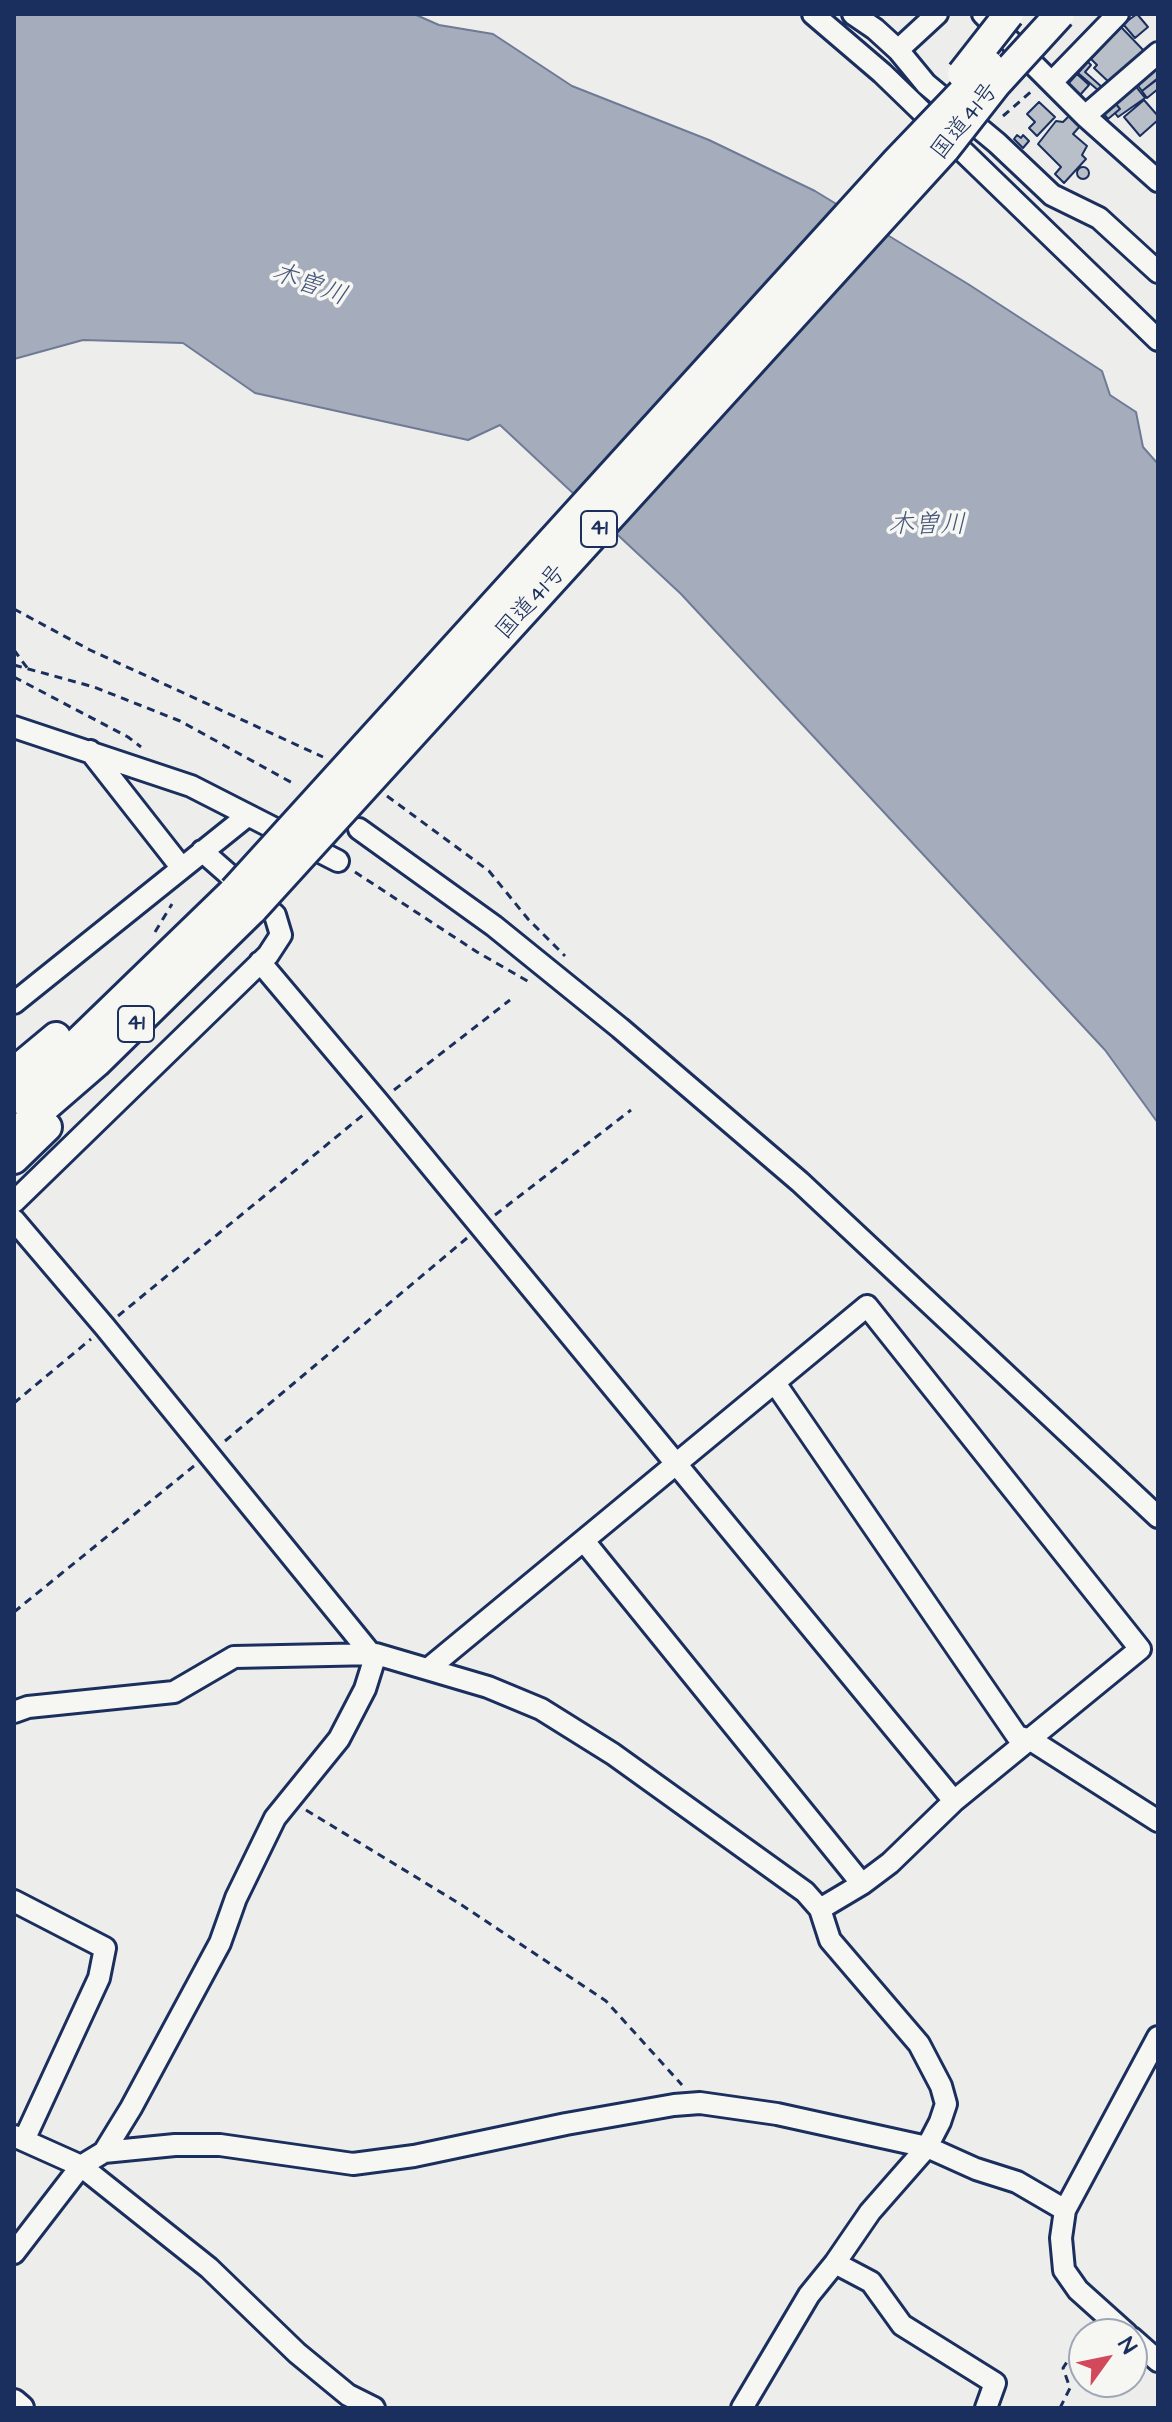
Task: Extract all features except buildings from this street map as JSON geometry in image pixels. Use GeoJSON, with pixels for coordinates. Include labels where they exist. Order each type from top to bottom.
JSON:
{"type":"FeatureCollection","features":[{"type":"Feature","properties":{"kind":"highway"},"geometry":{"type":"LineString","coordinates":[[897,161],[991,14]]}},
{"type":"Feature","properties":{"kind":"highway","name":"国道41号"},"geometry":{"type":"LineString","coordinates":[[14,1134],[96,1063],[897,161],[1036,14]]}},
{"type":"Feature","properties":{"kind":"highway","name":"国道41号"},"geometry":{"type":"LineString","coordinates":[[14,1099],[181,943],[243,900],[945,149],[996,84],[1060,14]]}},
{"type":"Feature","properties":{"kind":"highway"},"geometry":{"type":"LineString","coordinates":[[945,149],[1076,14]]}},
{"type":"Feature","properties":{"kind":"highway"},"geometry":{"type":"LineString","coordinates":[[14,1072],[155,955],[181,943]]}},
{"type":"Feature","properties":{"kind":"highway"},"geometry":{"type":"LineString","coordinates":[[14,1159],[64,1111],[96,1063]]}},
{"type":"Feature","properties":{"kind":"main road"},"geometry":{"type":"LineString","coordinates":[[14,2402],[21,2408]]}},
{"type":"Feature","properties":{"kind":"street"},"geometry":{"type":"LineString","coordinates":[[813,14],[882,73],[1158,340]]}},
{"type":"Feature","properties":{"kind":"street"},"geometry":{"type":"LineString","coordinates":[[853,14],[898,50],[926,84],[997,143],[1052,195],[1099,218],[1158,272]]}},
{"type":"Feature","properties":{"kind":"street"},"geometry":{"type":"LineString","coordinates":[[898,50],[937,14]]}},
{"type":"Feature","properties":{"kind":"street"},"geometry":{"type":"LineString","coordinates":[[991,14],[1085,116],[1158,181]]}},
{"type":"Feature","properties":{"kind":"street"},"geometry":{"type":"LineString","coordinates":[[1051,79],[1118,14]]}},
{"type":"Feature","properties":{"kind":"street"},"geometry":{"type":"LineString","coordinates":[[1085,116],[1158,53]]}},
{"type":"Feature","properties":{"kind":"street"},"geometry":{"type":"LineString","coordinates":[[14,727],[191,786],[338,861]]}},
{"type":"Feature","properties":{"kind":"street"},"geometry":{"type":"LineString","coordinates":[[90,751],[181,867]]}},
{"type":"Feature","properties":{"kind":"street"},"geometry":{"type":"LineString","coordinates":[[14,1003],[247,816]]}},
{"type":"Feature","properties":{"kind":"street"},"geometry":{"type":"LineString","coordinates":[[359,829],[505,936],[620,1028],[800,1182],[1158,1517]]}},
{"type":"Feature","properties":{"kind":"street"},"geometry":{"type":"LineString","coordinates":[[14,1202],[268,955],[281,935],[275,915],[202,851]]}},
{"type":"Feature","properties":{"kind":"street"},"geometry":{"type":"LineString","coordinates":[[260,962],[954,1801]]}},
{"type":"Feature","properties":{"kind":"street"},"geometry":{"type":"LineString","coordinates":[[14,1220],[373,1654]]}},
{"type":"Feature","properties":{"kind":"street"},"geometry":{"type":"LineString","coordinates":[[428,1669],[867,1306],[1140,1649],[954,1801],[890,1863],[820,1909]]}},
{"type":"Feature","properties":{"kind":"street"},"geometry":{"type":"LineString","coordinates":[[775,1383],[1017,1736],[1031,1740],[1158,1821]]}},
{"type":"Feature","properties":{"kind":"street"},"geometry":{"type":"LineString","coordinates":[[584,1541],[862,1884]]}},
{"type":"Feature","properties":{"kind":"street"},"geometry":{"type":"LineString","coordinates":[[104,2152],[220,1943],[236,1898],[275,1818],[339,1739],[365,1689],[373,1654]]}},
{"type":"Feature","properties":{"kind":"street"},"geometry":{"type":"LineString","coordinates":[[14,1712],[28,1707],[174,1692],[234,1657],[373,1654],[488,1687],[541,1709],[613,1754],[805,1892],[820,1909],[830,1940],[919,2044],[941,2086],[946,2104],[927,2147],[870,2212],[809,2295],[742,2408]]}},
{"type":"Feature","properties":{"kind":"street"},"geometry":{"type":"LineString","coordinates":[[14,1901],[105,1948],[99,1978],[19,2138],[81,2166],[209,2268],[297,2353],[348,2395],[374,2408]]}},
{"type":"Feature","properties":{"kind":"street"},"geometry":{"type":"LineString","coordinates":[[1109,2318],[1078,2290],[1064,2270],[1061,2238],[1065,2210],[1158,2037]]}},
{"type":"Feature","properties":{"kind":"street"},"geometry":{"type":"LineString","coordinates":[[14,2253],[81,2166],[104,2152],[175,2145],[220,2145],[353,2164],[414,2156],[566,2124],[700,2103],[777,2114],[927,2147],[976,2169],[1017,2182],[1065,2210]]}},
{"type":"Feature","properties":{"kind":"street"},"geometry":{"type":"LineString","coordinates":[[835,2263],[871,2282],[902,2325],[995,2383],[986,2408]]}},
{"type":"Feature","properties":{"kind":"path"},"geometry":{"type":"LineString","coordinates":[[1002,116],[1051,79]]}},
{"type":"Feature","properties":{"kind":"path"},"geometry":{"type":"LineString","coordinates":[[14,650],[28,669]]}},
{"type":"Feature","properties":{"kind":"path"},"geometry":{"type":"LineString","coordinates":[[14,665],[94,687],[180,721],[300,787]]}},
{"type":"Feature","properties":{"kind":"path"},"geometry":{"type":"LineString","coordinates":[[14,677],[128,737],[141,747]]}},
{"type":"Feature","properties":{"kind":"path"},"geometry":{"type":"LineString","coordinates":[[338,861],[530,983]]}},
{"type":"Feature","properties":{"kind":"path"},"geometry":{"type":"LineString","coordinates":[[14,1403],[378,1102],[510,1000]]}},
{"type":"Feature","properties":{"kind":"path"},"geometry":{"type":"LineString","coordinates":[[14,1612],[480,1227],[631,1110]]}},
{"type":"Feature","properties":{"kind":"path"},"geometry":{"type":"LineString","coordinates":[[289,1800],[460,1904],[606,2001],[700,2103]]}},
{"type":"Feature","properties":{"kind":"path"},"geometry":{"type":"LineString","coordinates":[[1068,2360],[1063,2368],[1068,2382]]}},
{"type":"Feature","properties":{"kind":"water","name":"木曽川"},"geometry":{"type":"Polygon","coordinates":[[[14,14],[414,14],[439,25],[493,34],[572,86],[709,140],[815,191],[968,284],[1102,371],[1110,395],[1136,412],[1143,447],[1158,464],[1158,1123],[1105,1050],[681,594],[500,425],[468,440],[255,393],[183,343],[83,340],[14,359],[14,14]]]}}]}
